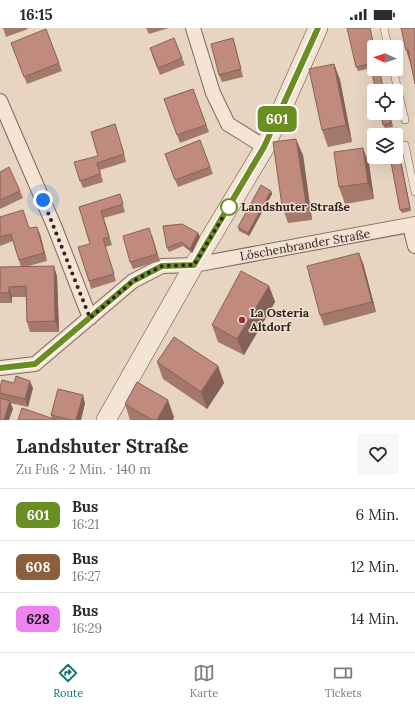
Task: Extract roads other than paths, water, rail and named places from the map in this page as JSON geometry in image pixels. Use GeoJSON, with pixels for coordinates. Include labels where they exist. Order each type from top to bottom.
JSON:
{"type":"FeatureCollection","features":[{"type":"Feature","properties":{"kind":"street"},"geometry":{"type":"LineString","coordinates":[[193,28],[213,93],[228,124],[264,147]]}},
{"type":"Feature","properties":{"kind":"street"},"geometry":{"type":"LineString","coordinates":[[106,420],[194,265],[264,147],[318,28]]}},
{"type":"Feature","properties":{"kind":"street"},"geometry":{"type":"LineString","coordinates":[[0,101],[55,228],[90,318]]}},
{"type":"Feature","properties":{"kind":"street"},"geometry":{"type":"LineString","coordinates":[[412,225],[415,246]]}},
{"type":"Feature","properties":{"kind":"street","name":"Löschenbrander Straße"},"geometry":{"type":"LineString","coordinates":[[0,368],[35,364],[133,281],[162,266],[194,265],[412,225]]}},
{"type":"Feature","properties":{"kind":"lane"},"geometry":{"type":"LineString","coordinates":[[384,28],[387,40]]}},
{"type":"Feature","properties":{"kind":"lane"},"geometry":{"type":"LineString","coordinates":[[395,76],[404,120]]}},
{"type":"Feature","properties":{"kind":"lane"},"geometry":{"type":"LineString","coordinates":[[405,145],[415,192]]}},
{"type":"Feature","properties":{"kind":"place","name":"Landshuter Straße"},"geometry":{"type":"Point","coordinates":[229,207]}},
{"type":"Feature","properties":{"kind":"place","name":"La Osteria Altdorf"},"geometry":{"type":"Point","coordinates":[242,320]}}]}
